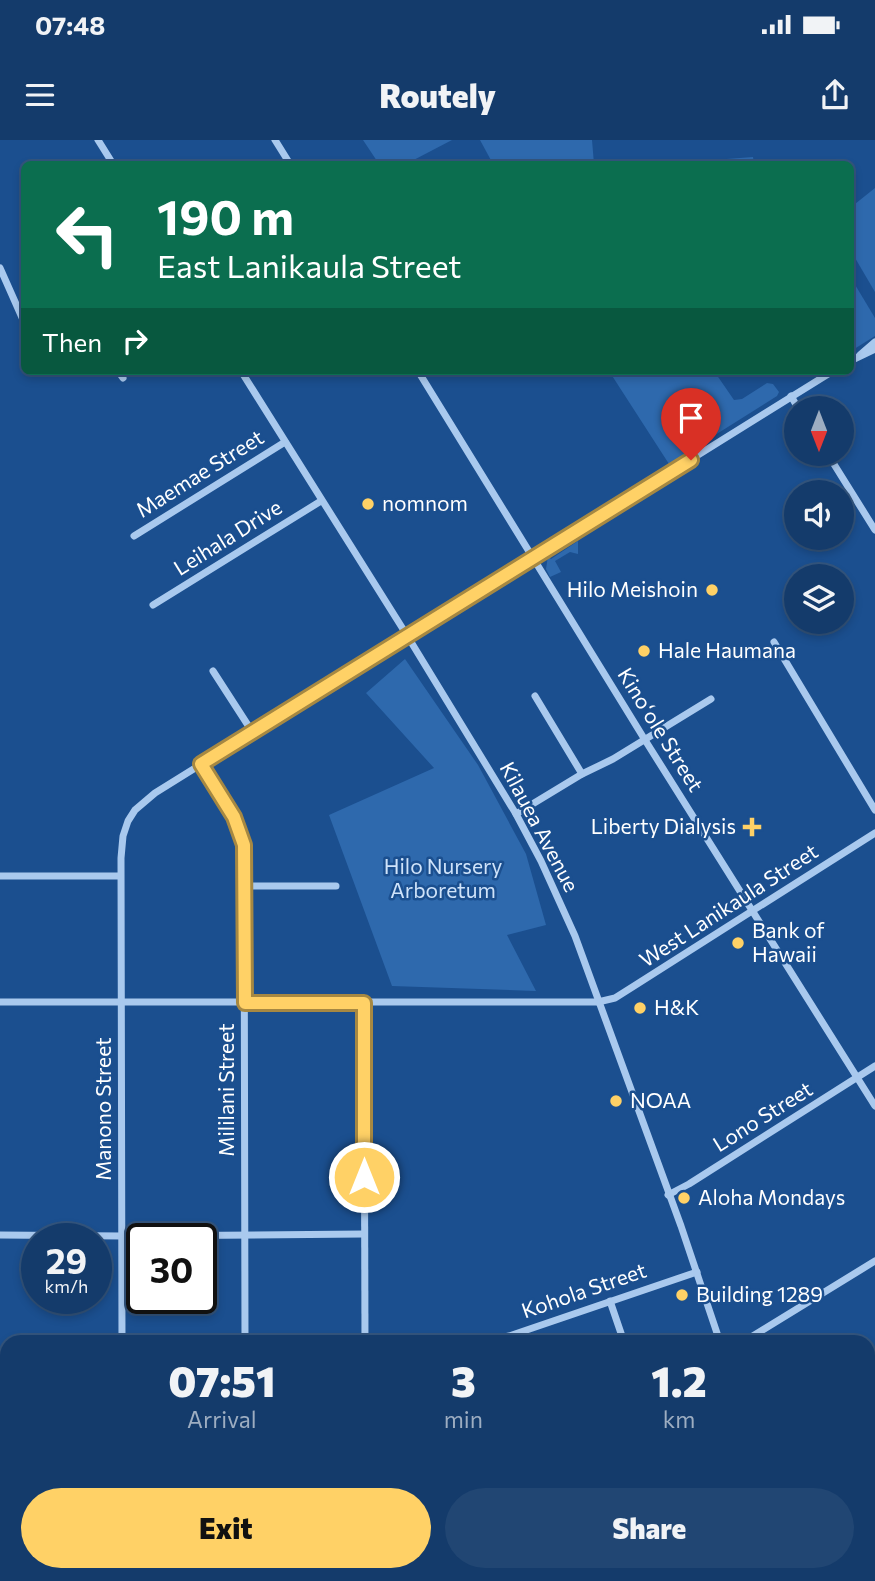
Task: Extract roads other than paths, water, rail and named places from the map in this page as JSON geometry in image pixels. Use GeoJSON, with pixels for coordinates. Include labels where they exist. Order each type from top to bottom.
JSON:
{"type":"FeatureCollection","features":[{"type":"Feature","properties":{"kind":"street"},"geometry":{"type":"LineString","coordinates":[[98,140],[111,161]]}},
{"type":"Feature","properties":{"kind":"street"},"geometry":{"type":"LineString","coordinates":[[275,140],[288,161]]}},
{"type":"Feature","properties":{"kind":"street"},"geometry":{"type":"LineString","coordinates":[[0,268],[21,315]]}},
{"type":"Feature","properties":{"kind":"street"},"geometry":{"type":"LineString","coordinates":[[854,359],[875,342]]}},
{"type":"Feature","properties":{"kind":"street"},"geometry":{"type":"LineString","coordinates":[[854,359],[875,349]]}},
{"type":"Feature","properties":{"kind":"street","name":"Kilauea Avenue"},"geometry":{"type":"LineString","coordinates":[[243,375],[408,637],[541,860],[571,927],[718,1335]]}},
{"type":"Feature","properties":{"kind":"street","name":"Kinoʻole Street"},"geometry":{"type":"LineString","coordinates":[[420,375],[875,1106]]}},
{"type":"Feature","properties":{"kind":"street","name":"Manono Street"},"geometry":{"type":"LineString","coordinates":[[791,396],[827,375]]}},
{"type":"Feature","properties":{"kind":"street","name":"Manono Street"},"geometry":{"type":"LineString","coordinates":[[122,1335],[120,876],[123,836],[135,810],[155,793],[784,400]]}},
{"type":"Feature","properties":{"kind":"street","name":"Maemae Street"},"geometry":{"type":"LineString","coordinates":[[134,536],[285,442]]}},
{"type":"Feature","properties":{"kind":"street"},"geometry":{"type":"LineString","coordinates":[[835,466],[875,530]]}},
{"type":"Feature","properties":{"kind":"street","name":"Leihala Drive"},"geometry":{"type":"LineString","coordinates":[[153,605],[321,501]]}},
{"type":"Feature","properties":{"kind":"street"},"geometry":{"type":"LineString","coordinates":[[774,642],[875,810]]}},
{"type":"Feature","properties":{"kind":"street"},"geometry":{"type":"LineString","coordinates":[[212,671],[253,733]]}},
{"type":"Feature","properties":{"kind":"street"},"geometry":{"type":"LineString","coordinates":[[535,696],[582,774]]}},
{"type":"Feature","properties":{"kind":"street"},"geometry":{"type":"LineString","coordinates":[[516,814],[712,699]]}},
{"type":"Feature","properties":{"kind":"street","name":"Mililani Street"},"geometry":{"type":"LineString","coordinates":[[201,764],[234,817],[244,845],[245,1335]]}},
{"type":"Feature","properties":{"kind":"street","name":"West Lanikaula Street"},"geometry":{"type":"LineString","coordinates":[[598,1002],[615,998],[635,986],[875,833]]}},
{"type":"Feature","properties":{"kind":"street"},"geometry":{"type":"LineString","coordinates":[[0,876],[120,876]]}},
{"type":"Feature","properties":{"kind":"street"},"geometry":{"type":"LineString","coordinates":[[245,886],[336,886]]}},
{"type":"Feature","properties":{"kind":"street"},"geometry":{"type":"LineString","coordinates":[[0,1003],[598,1002]]}},
{"type":"Feature","properties":{"kind":"street"},"geometry":{"type":"LineString","coordinates":[[364,1003],[365,1335]]}},
{"type":"Feature","properties":{"kind":"street","name":"Lono Street"},"geometry":{"type":"LineString","coordinates":[[668,1195],[875,1066]]}},
{"type":"Feature","properties":{"kind":"street"},"geometry":{"type":"LineString","coordinates":[[0,1235],[364,1234]]}},
{"type":"Feature","properties":{"kind":"street"},"geometry":{"type":"LineString","coordinates":[[754,1335],[875,1261]]}},
{"type":"Feature","properties":{"kind":"street","name":"Kohola Street"},"geometry":{"type":"LineString","coordinates":[[521,1335],[697,1272]]}},
{"type":"Feature","properties":{"kind":"street"},"geometry":{"type":"LineString","coordinates":[[610,1301],[622,1335]]}},
{"type":"Feature","properties":{"kind":"place","name":"nomnom"},"geometry":{"type":"Point","coordinates":[368,504]}},
{"type":"Feature","properties":{"kind":"place","name":"Hilo Meishoin"},"geometry":{"type":"Point","coordinates":[712,590]}},
{"type":"Feature","properties":{"kind":"place","name":"Hale Haumana"},"geometry":{"type":"Point","coordinates":[644,651]}},
{"type":"Feature","properties":{"kind":"place","name":"Liberty Dialysis"},"geometry":{"type":"Point","coordinates":[752,827]}},
{"type":"Feature","properties":{"kind":"place","name":"Bank of Hawaii"},"geometry":{"type":"Point","coordinates":[738,943]}},
{"type":"Feature","properties":{"kind":"place","name":"H&K"},"geometry":{"type":"Point","coordinates":[640,1008]}},
{"type":"Feature","properties":{"kind":"place","name":"NOAA"},"geometry":{"type":"Point","coordinates":[616,1101]}},
{"type":"Feature","properties":{"kind":"place","name":"Aloha Mondays"},"geometry":{"type":"Point","coordinates":[684,1198]}},
{"type":"Feature","properties":{"kind":"place","name":"Building 1289"},"geometry":{"type":"Point","coordinates":[682,1295]}},
{"type":"Feature","properties":{"kind":"park label","name":"Hilo Nursery Arboretum"},"geometry":{"type":"Point","coordinates":[443,879]}}]}
